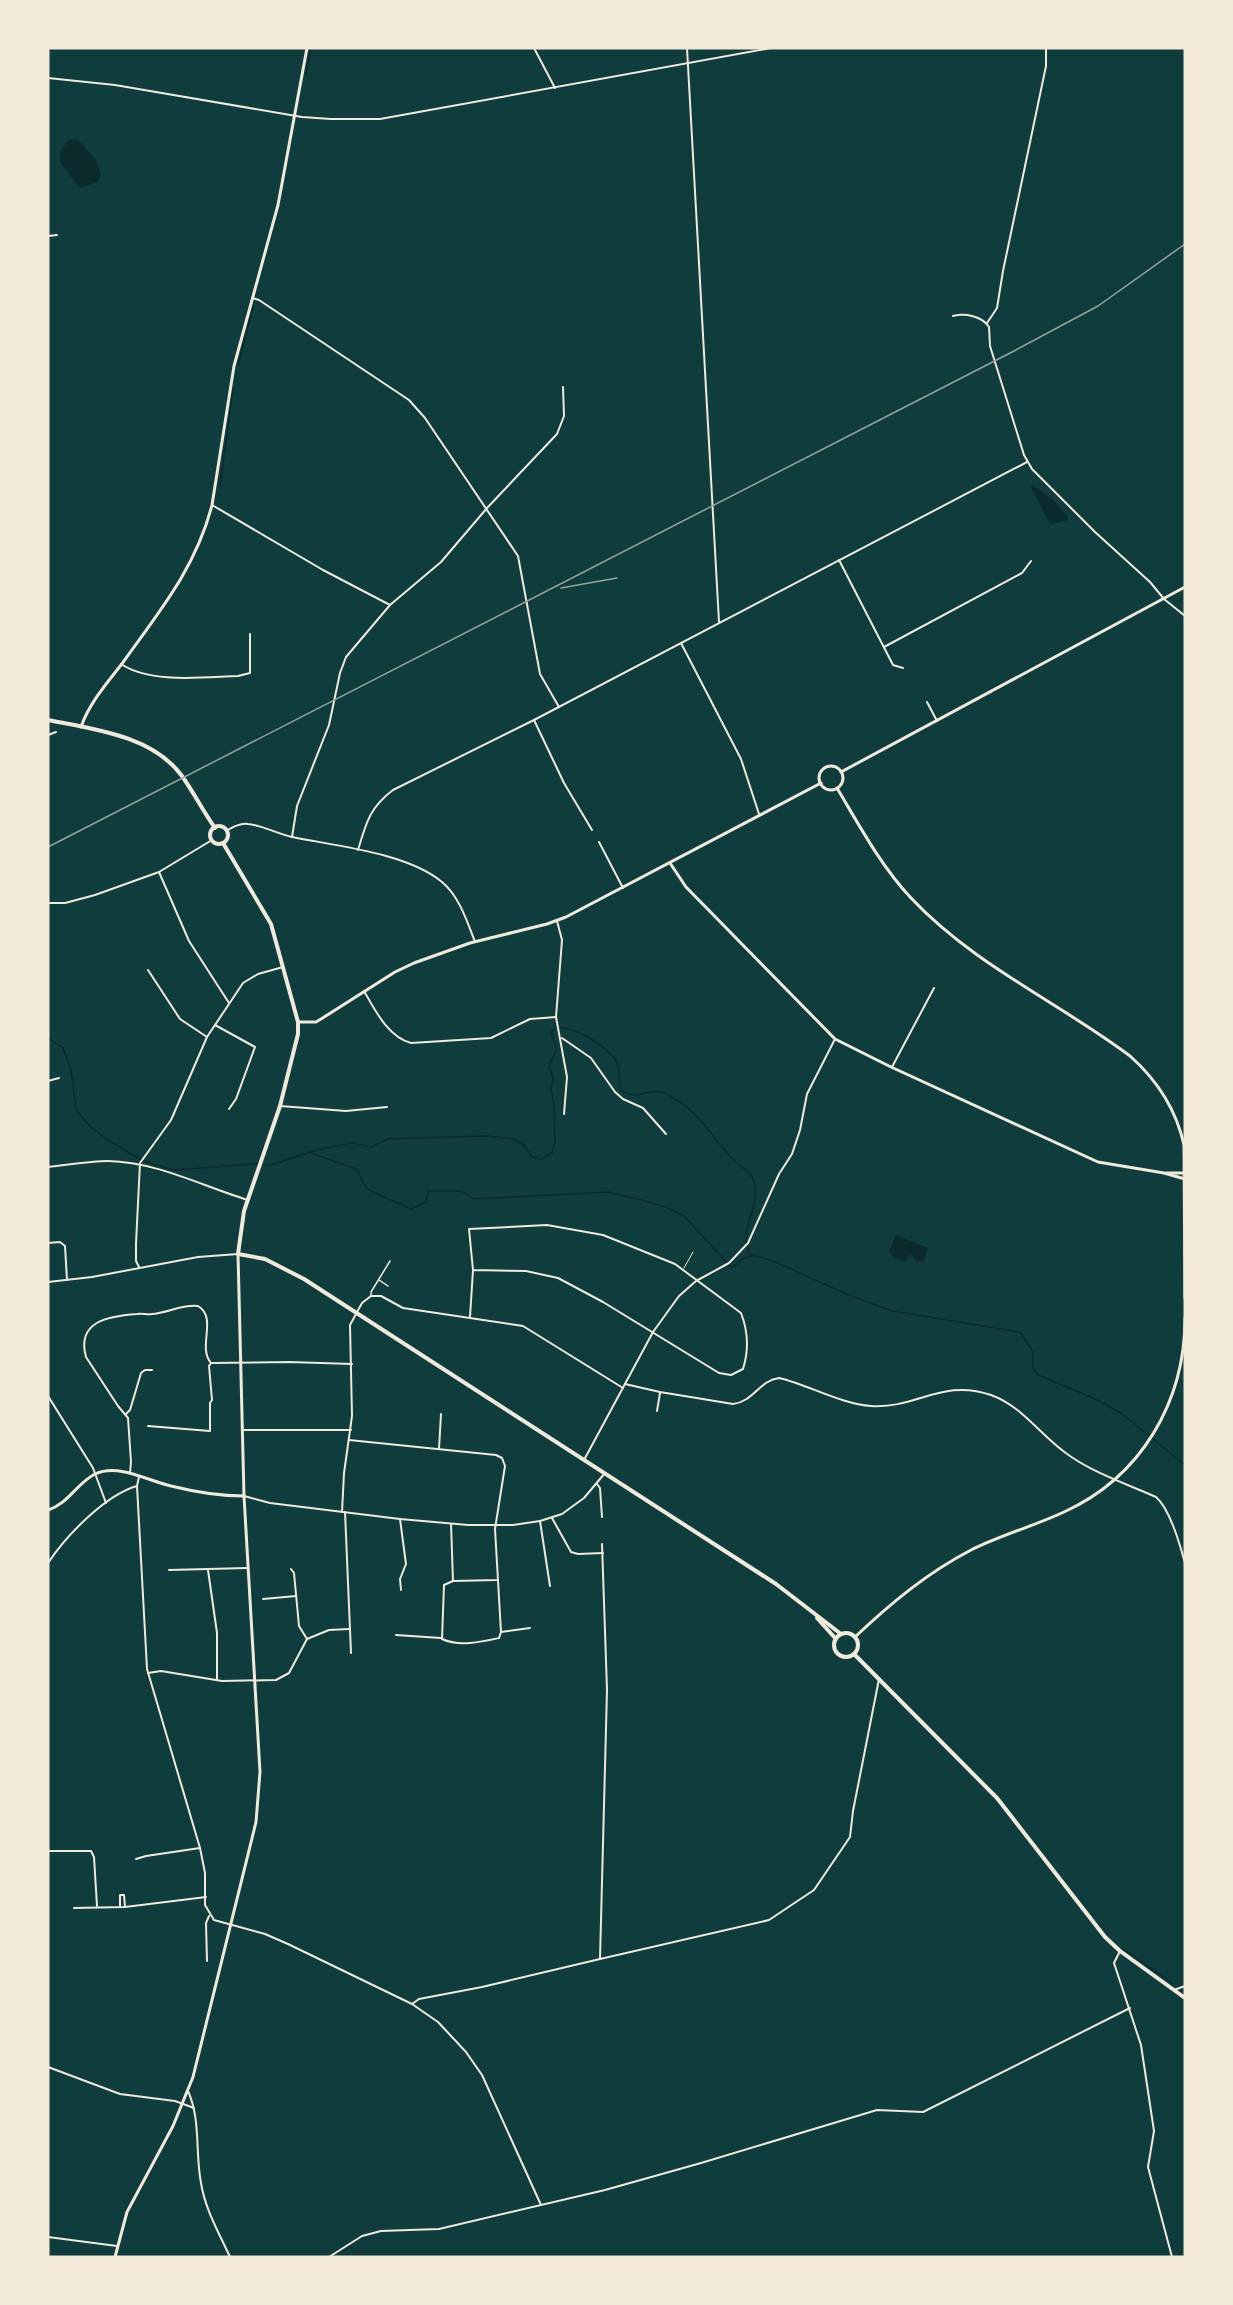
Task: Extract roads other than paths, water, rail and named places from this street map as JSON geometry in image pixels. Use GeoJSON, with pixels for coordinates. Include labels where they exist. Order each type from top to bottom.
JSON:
{"type":"FeatureCollection","features":[{"type":"Feature","properties":{"kind":"main road"},"geometry":{"type":"LineString","coordinates":[[48,720],[143,744],[155,750],[182,776],[214,828]]}},
{"type":"Feature","properties":{"kind":"main road"},"geometry":{"type":"LineString","coordinates":[[214,828],[222,827],[226,831],[227,837],[223,843]]}},
{"type":"Feature","properties":{"kind":"main road"},"geometry":{"type":"LineString","coordinates":[[214,828],[211,832],[212,840],[218,844],[223,843]]}},
{"type":"Feature","properties":{"kind":"main road"},"geometry":{"type":"LineString","coordinates":[[223,843],[265,912],[273,931],[298,1023],[298,1034],[280,1106],[241,1225],[238,1254],[265,1259],[283,1267],[776,1584],[841,1634],[855,1637],[858,1644],[854,1654],[848,1657],[837,1653],[834,1647],[836,1639],[841,1634]]}},
{"type":"Feature","properties":{"kind":"main road"},"geometry":{"type":"LineString","coordinates":[[811,1610],[836,1639]]}},
{"type":"Feature","properties":{"kind":"main road"},"geometry":{"type":"LineString","coordinates":[[854,1654],[997,1798],[1105,1937],[1120,1951],[1185,1998]]}},
{"type":"Feature","properties":{"kind":"street"},"geometry":{"type":"LineString","coordinates":[[81,727],[87,713],[186,572],[202,540],[212,505],[234,366],[278,205],[307,48]]}},
{"type":"Feature","properties":{"kind":"street"},"geometry":{"type":"LineString","coordinates":[[534,48],[555,88]]}},
{"type":"Feature","properties":{"kind":"street"},"geometry":{"type":"LineString","coordinates":[[687,48],[719,622]]}},
{"type":"Feature","properties":{"kind":"street"},"geometry":{"type":"LineString","coordinates":[[48,78],[115,85],[295,116],[331,119],[391,118],[771,48]]}},
{"type":"Feature","properties":{"kind":"street"},"geometry":{"type":"LineString","coordinates":[[1046,48],[1046,66],[997,308],[987,323],[990,346],[1027,462],[1164,599],[1185,616]]}},
{"type":"Feature","properties":{"kind":"street"},"geometry":{"type":"LineString","coordinates":[[48,236],[57,236]]}},
{"type":"Feature","properties":{"kind":"street"},"geometry":{"type":"LineString","coordinates":[[252,298],[259,300],[409,400],[425,418],[518,556],[540,674],[559,707]]}},
{"type":"Feature","properties":{"kind":"street"},"geometry":{"type":"LineString","coordinates":[[953,316],[975,317],[987,323]]}},
{"type":"Feature","properties":{"kind":"street"},"geometry":{"type":"LineString","coordinates":[[292,837],[301,796],[329,725],[342,665],[346,657],[390,605],[441,562],[487,508],[557,434],[564,417],[563,387]]}},
{"type":"Feature","properties":{"kind":"street"},"geometry":{"type":"LineString","coordinates":[[358,850],[369,817],[378,801],[393,790],[534,720],[1027,462]]}},
{"type":"Feature","properties":{"kind":"street"},"geometry":{"type":"LineString","coordinates":[[212,505],[313,564],[390,605]]}},
{"type":"Feature","properties":{"kind":"street"},"geometry":{"type":"LineString","coordinates":[[839,560],[893,664],[903,668]]}},
{"type":"Feature","properties":{"kind":"street"},"geometry":{"type":"LineString","coordinates":[[884,647],[1022,573],[1031,561]]}},
{"type":"Feature","properties":{"kind":"street"},"geometry":{"type":"LineString","coordinates":[[841,772],[1185,587]]}},
{"type":"Feature","properties":{"kind":"street"},"geometry":{"type":"LineString","coordinates":[[121,664],[131,669],[163,677],[238,676],[250,673],[250,634]]}},
{"type":"Feature","properties":{"kind":"street"},"geometry":{"type":"LineString","coordinates":[[681,642],[741,759],[760,815]]}},
{"type":"Feature","properties":{"kind":"street"},"geometry":{"type":"LineString","coordinates":[[927,702],[937,720]]}},
{"type":"Feature","properties":{"kind":"street"},"geometry":{"type":"LineString","coordinates":[[534,720],[564,783],[592,830]]}},
{"type":"Feature","properties":{"kind":"street"},"geometry":{"type":"LineString","coordinates":[[48,735],[56,732]]}},
{"type":"Feature","properties":{"kind":"street"},"geometry":{"type":"LineString","coordinates":[[835,766],[841,772],[842,782],[837,788],[828,789],[821,783],[819,777],[824,768],[835,766]]}},
{"type":"Feature","properties":{"kind":"street"},"geometry":{"type":"LineString","coordinates":[[298,1023],[316,1022],[395,972],[414,963],[475,942],[557,921],[821,783]]}},
{"type":"Feature","properties":{"kind":"street"},"geometry":{"type":"LineString","coordinates":[[837,788],[888,868],[910,897],[937,922],[1003,973],[1118,1047],[1143,1067],[1164,1094],[1179,1125],[1184,1145],[1185,1298]]}},
{"type":"Feature","properties":{"kind":"street"},"geometry":{"type":"LineString","coordinates":[[226,831],[234,826],[250,824],[292,837],[358,850],[427,871],[443,882],[456,898],[475,942]]}},
{"type":"Feature","properties":{"kind":"street"},"geometry":{"type":"LineString","coordinates":[[48,903],[74,901],[159,873],[212,840]]}},
{"type":"Feature","properties":{"kind":"street"},"geometry":{"type":"LineString","coordinates":[[600,842],[623,888]]}},
{"type":"Feature","properties":{"kind":"street"},"geometry":{"type":"LineString","coordinates":[[670,863],[686,887],[835,1039],[1098,1162],[1164,1173],[1185,1179]]}},
{"type":"Feature","properties":{"kind":"street"},"geometry":{"type":"LineString","coordinates":[[159,873],[189,941],[229,1003]]}},
{"type":"Feature","properties":{"kind":"street"},"geometry":{"type":"LineString","coordinates":[[557,921],[561,940],[556,1017],[567,1077],[564,1114]]}},
{"type":"Feature","properties":{"kind":"street"},"geometry":{"type":"LineString","coordinates":[[138,1267],[136,1243],[140,1164],[175,1112],[207,1037],[246,979],[283,967]]}},
{"type":"Feature","properties":{"kind":"street"},"geometry":{"type":"LineString","coordinates":[[148,970],[180,1019],[207,1037]]}},
{"type":"Feature","properties":{"kind":"street"},"geometry":{"type":"LineString","coordinates":[[891,1067],[934,988]]}},
{"type":"Feature","properties":{"kind":"street"},"geometry":{"type":"LineString","coordinates":[[364,992],[380,1019],[404,1041],[411,1043],[491,1038],[530,1018],[556,1017]]}},
{"type":"Feature","properties":{"kind":"street"},"geometry":{"type":"LineString","coordinates":[[215,1025],[255,1047],[236,1099],[229,1109]]}},
{"type":"Feature","properties":{"kind":"street"},"geometry":{"type":"LineString","coordinates":[[561,1037],[591,1058],[615,1092],[623,1099],[643,1108],[666,1134]]}},
{"type":"Feature","properties":{"kind":"street"},"geometry":{"type":"LineString","coordinates":[[584,1460],[653,1332],[679,1296],[696,1281],[728,1264],[748,1243],[776,1181],[792,1154],[807,1095],[835,1039]]}},
{"type":"Feature","properties":{"kind":"street"},"geometry":{"type":"LineString","coordinates":[[48,1081],[59,1078]]}},
{"type":"Feature","properties":{"kind":"street"},"geometry":{"type":"LineString","coordinates":[[280,1106],[346,1111],[387,1107]]}},
{"type":"Feature","properties":{"kind":"street"},"geometry":{"type":"LineString","coordinates":[[48,1167],[108,1161],[140,1164],[200,1182],[248,1200]]}},
{"type":"Feature","properties":{"kind":"street"},"geometry":{"type":"LineString","coordinates":[[1164,1173],[1185,1173]]}},
{"type":"Feature","properties":{"kind":"street"},"geometry":{"type":"LineString","coordinates":[[470,1317],[473,1270],[469,1229],[547,1225],[603,1235],[675,1264],[741,1313],[746,1325],[747,1355],[743,1369],[731,1375],[719,1372],[603,1302],[558,1278],[526,1271],[473,1270]]}},
{"type":"Feature","properties":{"kind":"street"},"geometry":{"type":"LineString","coordinates":[[48,1243],[60,1242],[64,1246],[67,1280]]}},
{"type":"Feature","properties":{"kind":"street"},"geometry":{"type":"LineString","coordinates":[[48,1282],[92,1277],[199,1257],[238,1254],[247,1568],[256,1681],[259,1796],[256,1822],[202,2046],[188,2091],[127,2212],[115,2257]]}},
{"type":"Feature","properties":{"kind":"street"},"geometry":{"type":"LineString","coordinates":[[371,1296],[371,1292],[390,1261]]}},
{"type":"Feature","properties":{"kind":"street"},"geometry":{"type":"LineString","coordinates":[[379,1279],[388,1286]]}},
{"type":"Feature","properties":{"kind":"street"},"geometry":{"type":"LineString","coordinates":[[351,1653],[344,1473],[351,1430],[350,1325],[362,1303],[371,1296],[381,1296],[403,1308],[523,1326],[623,1388]]}},
{"type":"Feature","properties":{"kind":"street"},"geometry":{"type":"LineString","coordinates":[[129,1474],[131,1462],[129,1422],[126,1414],[118,1406],[86,1357],[84,1348],[86,1334],[97,1322],[140,1313],[149,1315],[192,1305],[198,1306],[207,1316],[207,1356],[211,1363],[209,1366],[212,1400],[210,1403],[210,1431],[148,1426]]}},
{"type":"Feature","properties":{"kind":"street"},"geometry":{"type":"LineString","coordinates":[[855,1637],[903,1593],[939,1568],[974,1549],[1064,1512],[1107,1486],[1121,1474],[1147,1445],[1170,1405],[1179,1373],[1185,1318]]}},
{"type":"Feature","properties":{"kind":"street"},"geometry":{"type":"LineString","coordinates":[[211,1363],[352,1364]]}},
{"type":"Feature","properties":{"kind":"street"},"geometry":{"type":"LineString","coordinates":[[126,1414],[130,1410],[141,1373],[145,1370],[152,1370]]}},
{"type":"Feature","properties":{"kind":"street"},"geometry":{"type":"LineString","coordinates":[[625,1384],[727,1404],[739,1404],[768,1381],[779,1378],[868,1406],[905,1402],[952,1389],[990,1395],[1015,1407],[1059,1448],[1081,1463],[1161,1501],[1185,1563]]}},
{"type":"Feature","properties":{"kind":"street"},"geometry":{"type":"LineString","coordinates":[[657,1411],[660,1392]]}},
{"type":"Feature","properties":{"kind":"street"},"geometry":{"type":"LineString","coordinates":[[48,1396],[95,1474],[106,1503]]}},
{"type":"Feature","properties":{"kind":"street"},"geometry":{"type":"LineString","coordinates":[[439,1449],[441,1414]]}},
{"type":"Feature","properties":{"kind":"street"},"geometry":{"type":"LineString","coordinates":[[243,1430],[351,1430]]}},
{"type":"Feature","properties":{"kind":"street"},"geometry":{"type":"LineString","coordinates":[[349,1440],[502,1458],[505,1466],[495,1529],[501,1632],[499,1638],[482,1642],[456,1642],[396,1635]]}},
{"type":"Feature","properties":{"kind":"street"},"geometry":{"type":"LineString","coordinates":[[48,1510],[61,1504],[95,1474],[112,1471],[202,1493],[244,1496],[270,1503],[451,1524],[497,1525],[552,1518],[584,1498],[605,1473]]}},
{"type":"Feature","properties":{"kind":"street"},"geometry":{"type":"LineString","coordinates":[[139,1477],[137,1486],[148,1673],[200,1848],[209,1916],[218,1923],[265,1934],[412,2004],[438,2022],[482,2075],[541,2205]]}},
{"type":"Feature","properties":{"kind":"street"},"geometry":{"type":"LineString","coordinates":[[597,1484],[600,1488],[602,1517]]}},
{"type":"Feature","properties":{"kind":"street"},"geometry":{"type":"LineString","coordinates":[[48,1563],[76,1530],[106,1503],[129,1488],[137,1486]]}},
{"type":"Feature","properties":{"kind":"street"},"geometry":{"type":"LineString","coordinates":[[552,1518],[571,1552],[603,1553]]}},
{"type":"Feature","properties":{"kind":"street"},"geometry":{"type":"LineString","coordinates":[[400,1519],[406,1564],[400,1579],[401,1590]]}},
{"type":"Feature","properties":{"kind":"street"},"geometry":{"type":"LineString","coordinates":[[540,1521],[550,1586]]}},
{"type":"Feature","properties":{"kind":"street"},"geometry":{"type":"LineString","coordinates":[[451,1524],[453,1581]]}},
{"type":"Feature","properties":{"kind":"street"},"geometry":{"type":"LineString","coordinates":[[600,1959],[607,1690],[602,1544]]}},
{"type":"Feature","properties":{"kind":"street"},"geometry":{"type":"LineString","coordinates":[[169,1570],[247,1568]]}},
{"type":"Feature","properties":{"kind":"street"},"geometry":{"type":"LineString","coordinates":[[291,1569],[294,1573],[299,1626],[307,1639]]}},
{"type":"Feature","properties":{"kind":"street"},"geometry":{"type":"LineString","coordinates":[[208,1570],[217,1633],[217,1680]]}},
{"type":"Feature","properties":{"kind":"street"},"geometry":{"type":"LineString","coordinates":[[442,1639],[444,1585],[453,1581],[497,1580]]}},
{"type":"Feature","properties":{"kind":"street"},"geometry":{"type":"LineString","coordinates":[[263,1599],[296,1596]]}},
{"type":"Feature","properties":{"kind":"street"},"geometry":{"type":"LineString","coordinates":[[501,1632],[530,1628]]}},
{"type":"Feature","properties":{"kind":"street"},"geometry":{"type":"LineString","coordinates":[[148,1673],[161,1671],[217,1680],[276,1680],[289,1673],[307,1639],[322,1632],[350,1629]]}},
{"type":"Feature","properties":{"kind":"street"},"geometry":{"type":"LineString","coordinates":[[412,2004],[419,1999],[482,1987],[769,1920],[814,1890],[850,1837],[879,1679]]}},
{"type":"Feature","properties":{"kind":"street"},"geometry":{"type":"LineString","coordinates":[[136,1859],[200,1848]]}},
{"type":"Feature","properties":{"kind":"street"},"geometry":{"type":"LineString","coordinates":[[48,1851],[91,1851],[94,1857],[97,1907]]}},
{"type":"Feature","properties":{"kind":"street"},"geometry":{"type":"LineString","coordinates":[[120,1907],[120,1895],[124,1894],[125,1906]]}},
{"type":"Feature","properties":{"kind":"street"},"geometry":{"type":"LineString","coordinates":[[74,1908],[120,1907],[206,1897]]}},
{"type":"Feature","properties":{"kind":"street"},"geometry":{"type":"LineString","coordinates":[[207,1961],[206,1923],[209,1916]]}},
{"type":"Feature","properties":{"kind":"street"},"geometry":{"type":"LineString","coordinates":[[1120,1951],[1114,1963],[1142,2045],[1154,2131],[1148,2167],[1172,2257]]}},
{"type":"Feature","properties":{"kind":"street"},"geometry":{"type":"LineString","coordinates":[[1174,1990],[1185,1986]]}},
{"type":"Feature","properties":{"kind":"street"},"geometry":{"type":"LineString","coordinates":[[329,2257],[362,2236],[381,2231],[439,2229],[605,2190],[877,2110],[923,2112],[1130,2008]]}},
{"type":"Feature","properties":{"kind":"street"},"geometry":{"type":"LineString","coordinates":[[48,2067],[120,2094],[183,2104],[194,2108]]}},
{"type":"Feature","properties":{"kind":"street"},"geometry":{"type":"LineString","coordinates":[[188,2091],[194,2108],[203,2196],[231,2257]]}},
{"type":"Feature","properties":{"kind":"street"},"geometry":{"type":"LineString","coordinates":[[48,2237],[117,2246]]}},
{"type":"Feature","properties":{"kind":"lane"},"geometry":{"type":"LineString","coordinates":[[683,1270],[693,1252]]}},
{"type":"Feature","properties":{"kind":"water"},"geometry":{"type":"Polygon","coordinates":[[[69,139],[78,140],[96,160],[101,175],[97,182],[81,188],[60,162],[60,152],[69,139]]]}},
{"type":"Feature","properties":{"kind":"water"},"geometry":{"type":"Polygon","coordinates":[[[1032,485],[1052,499],[1068,517],[1068,520],[1050,524],[1032,485]]]}},
{"type":"Feature","properties":{"kind":"water"},"geometry":{"type":"Polygon","coordinates":[[[896,1235],[928,1248],[924,1261],[916,1262],[912,1254],[904,1262],[894,1258],[889,1252],[896,1235]]]}},
{"type":"Feature","properties":{"kind":"waterway"},"geometry":{"type":"LineString","coordinates":[[306,74],[311,48]]}},
{"type":"Feature","properties":{"kind":"waterway"},"geometry":{"type":"LineString","coordinates":[[238,366],[253,307]]}},
{"type":"Feature","properties":{"kind":"waterway"},"geometry":{"type":"LineString","coordinates":[[220,485],[233,389]]}},
{"type":"Feature","properties":{"kind":"waterway"},"geometry":{"type":"LineString","coordinates":[[48,1038],[63,1048],[71,1070],[76,1110],[90,1126],[106,1139],[143,1161],[173,1170],[252,1164],[271,1165],[316,1150],[353,1143],[371,1147],[388,1139],[413,1138],[487,1136],[514,1139],[523,1144],[532,1157],[542,1159],[552,1153],[555,1143],[554,1105],[551,1090],[553,1078],[549,1066],[557,1048],[552,1030],[559,1028],[576,1031],[594,1041],[614,1058],[619,1070],[621,1090],[631,1095],[663,1092],[683,1104],[700,1120],[729,1155],[750,1174],[755,1189],[746,1235],[750,1254],[773,1261],[849,1295],[892,1311],[1020,1332],[1033,1352],[1033,1369],[1038,1375],[1093,1398],[1121,1413],[1185,1465]]}},
{"type":"Feature","properties":{"kind":"waterway"},"geometry":{"type":"LineString","coordinates":[[311,1153],[356,1169],[367,1189],[411,1209],[426,1202],[428,1191],[461,1191],[473,1199],[608,1192],[668,1208],[684,1216],[732,1268],[744,1258],[753,1256]]}},
{"type":"Feature","properties":{"kind":"waterway"},"geometry":{"type":"LineString","coordinates":[[1125,1950],[1172,1983]]}},
{"type":"Feature","properties":{"kind":"railway"},"geometry":{"type":"LineString","coordinates":[[48,847],[1014,351],[1098,306],[1185,244]]}},
{"type":"Feature","properties":{"kind":"railway"},"geometry":{"type":"LineString","coordinates":[[561,588],[617,578]]}}]}
